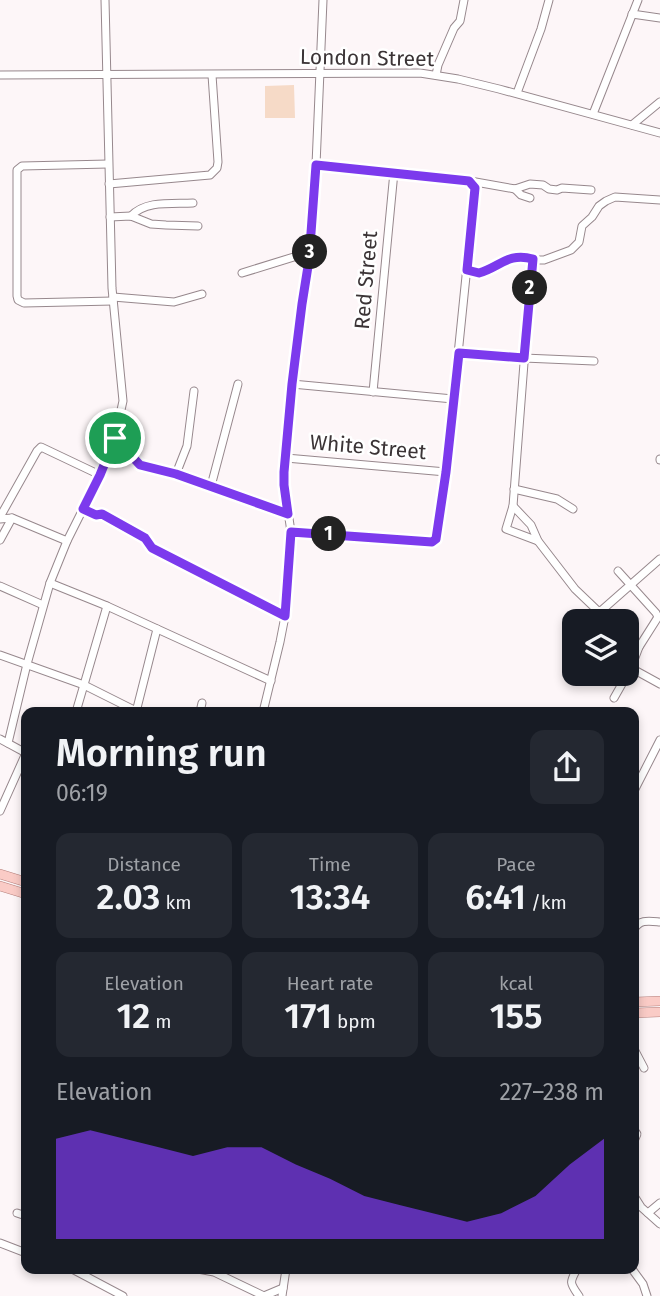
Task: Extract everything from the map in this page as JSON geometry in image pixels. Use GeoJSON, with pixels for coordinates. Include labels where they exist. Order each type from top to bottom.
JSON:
{"type":"FeatureCollection","features":[{"type":"Feature","properties":{"kind":"main road"},"geometry":{"type":"LineString","coordinates":[[0,874],[21,880]]}},
{"type":"Feature","properties":{"kind":"main road"},"geometry":{"type":"LineString","coordinates":[[0,886],[21,892]]}},
{"type":"Feature","properties":{"kind":"main road"},"geometry":{"type":"LineString","coordinates":[[639,1002],[660,1001]]}},
{"type":"Feature","properties":{"kind":"main road"},"geometry":{"type":"LineString","coordinates":[[639,1013],[660,1012]]}},
{"type":"Feature","properties":{"kind":"street"},"geometry":{"type":"LineString","coordinates":[[8,743],[50,583],[115,438],[123,394],[113,299],[105,0]]}},
{"type":"Feature","properties":{"kind":"street"},"geometry":{"type":"LineString","coordinates":[[264,707],[285,616],[291,532],[284,485],[292,384],[310,252],[323,0]]}},
{"type":"Feature","properties":{"kind":"street"},"geometry":{"type":"LineString","coordinates":[[436,75],[454,28],[460,21],[464,0]]}},
{"type":"Feature","properties":{"kind":"street"},"geometry":{"type":"LineString","coordinates":[[517,93],[549,0]]}},
{"type":"Feature","properties":{"kind":"street"},"geometry":{"type":"LineString","coordinates":[[593,114],[638,0]]}},
{"type":"Feature","properties":{"kind":"street"},"geometry":{"type":"LineString","coordinates":[[632,14],[660,18]]}},
{"type":"Feature","properties":{"kind":"street","name":"London Street"},"geometry":{"type":"LineString","coordinates":[[0,75],[420,73],[517,93],[660,133]]}},
{"type":"Feature","properties":{"kind":"street"},"geometry":{"type":"LineString","coordinates":[[108,184],[210,175],[214,172],[218,162],[212,75]]}},
{"type":"Feature","properties":{"kind":"street"},"geometry":{"type":"LineString","coordinates":[[632,125],[660,102]]}},
{"type":"Feature","properties":{"kind":"street"},"geometry":{"type":"LineString","coordinates":[[108,164],[22,166],[17,170],[18,300],[24,303],[113,299],[174,302],[202,294]]}},
{"type":"Feature","properties":{"kind":"street"},"geometry":{"type":"LineString","coordinates":[[316,165],[469,181],[515,189],[541,184],[557,190],[591,190]]}},
{"type":"Feature","properties":{"kind":"street","name":"Red Street"},"geometry":{"type":"LineString","coordinates":[[373,392],[394,172]]}},
{"type":"Feature","properties":{"kind":"street"},"geometry":{"type":"LineString","coordinates":[[291,532],[432,542],[437,537],[475,188],[469,181]]}},
{"type":"Feature","properties":{"kind":"street"},"geometry":{"type":"LineString","coordinates":[[515,189],[530,198]]}},
{"type":"Feature","properties":{"kind":"street"},"geometry":{"type":"LineString","coordinates":[[467,270],[479,273],[510,258],[539,260],[571,250],[580,239],[582,226],[611,198],[660,201]]}},
{"type":"Feature","properties":{"kind":"street"},"geometry":{"type":"LineString","coordinates":[[131,216],[144,207],[192,203]]}},
{"type":"Feature","properties":{"kind":"street"},"geometry":{"type":"LineString","coordinates":[[110,217],[131,216],[151,224],[198,226]]}},
{"type":"Feature","properties":{"kind":"street"},"geometry":{"type":"LineString","coordinates":[[242,273],[310,252]]}},
{"type":"Feature","properties":{"kind":"street"},"geometry":{"type":"LineString","coordinates":[[533,259],[513,506],[506,528],[538,541]]}},
{"type":"Feature","properties":{"kind":"street"},"geometry":{"type":"LineString","coordinates":[[459,353],[594,361]]}},
{"type":"Feature","properties":{"kind":"street"},"geometry":{"type":"LineString","coordinates":[[211,486],[238,384]]}},
{"type":"Feature","properties":{"kind":"street"},"geometry":{"type":"LineString","coordinates":[[292,384],[453,398]]}},
{"type":"Feature","properties":{"kind":"street"},"geometry":{"type":"LineString","coordinates":[[176,474],[187,446],[194,391]]}},
{"type":"Feature","properties":{"kind":"street"},"geometry":{"type":"LineString","coordinates":[[115,438],[140,465],[176,474],[288,514]]}},
{"type":"Feature","properties":{"kind":"street"},"geometry":{"type":"LineString","coordinates":[[67,541],[12,518],[0,518],[41,447],[100,475]]}},
{"type":"Feature","properties":{"kind":"street","name":"White Street"},"geometry":{"type":"LineString","coordinates":[[286,458],[446,472]]}},
{"type":"Feature","properties":{"kind":"street"},"geometry":{"type":"LineString","coordinates":[[514,489],[557,499],[573,509]]}},
{"type":"Feature","properties":{"kind":"street"},"geometry":{"type":"LineString","coordinates":[[513,506],[531,525],[538,541],[575,589],[598,611],[660,559]]}},
{"type":"Feature","properties":{"kind":"street"},"geometry":{"type":"LineString","coordinates":[[83,509],[96,515],[102,514],[145,538],[152,548],[285,616]]}},
{"type":"Feature","properties":{"kind":"street"},"geometry":{"type":"LineString","coordinates":[[0,540],[12,518]]}},
{"type":"Feature","properties":{"kind":"street"},"geometry":{"type":"LineString","coordinates":[[618,571],[658,615],[639,647]]}},
{"type":"Feature","properties":{"kind":"street"},"geometry":{"type":"LineString","coordinates":[[50,583],[271,681]]}},
{"type":"Feature","properties":{"kind":"street"},"geometry":{"type":"LineString","coordinates":[[0,586],[43,605]]}},
{"type":"Feature","properties":{"kind":"street"},"geometry":{"type":"LineString","coordinates":[[77,707],[107,606]]}},
{"type":"Feature","properties":{"kind":"street"},"geometry":{"type":"LineString","coordinates":[[138,707],[157,629]]}},
{"type":"Feature","properties":{"kind":"street"},"geometry":{"type":"LineString","coordinates":[[0,654],[84,685],[127,707]]}},
{"type":"Feature","properties":{"kind":"street"},"geometry":{"type":"LineString","coordinates":[[639,672],[660,684]]}},
{"type":"Feature","properties":{"kind":"street"},"geometry":{"type":"LineString","coordinates":[[614,698],[621,686]]}},
{"type":"Feature","properties":{"kind":"street"},"geometry":{"type":"LineString","coordinates":[[201,707],[202,703]]}},
{"type":"Feature","properties":{"kind":"street"},"geometry":{"type":"LineString","coordinates":[[0,739],[21,750]]}},
{"type":"Feature","properties":{"kind":"street"},"geometry":{"type":"LineString","coordinates":[[639,783],[657,754],[660,740]]}},
{"type":"Feature","properties":{"kind":"street"},"geometry":{"type":"LineString","coordinates":[[0,811],[21,764]]}},
{"type":"Feature","properties":{"kind":"street"},"geometry":{"type":"LineString","coordinates":[[639,924],[645,920],[660,922]]}},
{"type":"Feature","properties":{"kind":"street"},"geometry":{"type":"LineString","coordinates":[[639,1058],[645,1068]]}},
{"type":"Feature","properties":{"kind":"street"},"geometry":{"type":"LineString","coordinates":[[639,1202],[660,1224]]}},
{"type":"Feature","properties":{"kind":"street"},"geometry":{"type":"LineString","coordinates":[[648,1213],[660,1203]]}},
{"type":"Feature","properties":{"kind":"street"},"geometry":{"type":"LineString","coordinates":[[17,1213],[21,1214]]}},
{"type":"Feature","properties":{"kind":"street"},"geometry":{"type":"LineString","coordinates":[[0,1243],[21,1251]]}},
{"type":"Feature","properties":{"kind":"street"},"geometry":{"type":"LineString","coordinates":[[81,1274],[122,1296]]}},
{"type":"Feature","properties":{"kind":"street"},"geometry":{"type":"LineString","coordinates":[[218,1274],[264,1296],[283,1292],[285,1274]]}},
{"type":"Feature","properties":{"kind":"street"},"geometry":{"type":"LineString","coordinates":[[574,1274],[571,1284],[579,1296]]}},
{"type":"Feature","properties":{"kind":"street"},"geometry":{"type":"LineString","coordinates":[[636,1274],[647,1296]]}},
{"type":"Feature","properties":{"kind":"shaded area"},"geometry":{"type":"Polygon","coordinates":[[[294,85],[295,118],[265,118],[265,86],[294,85]]]}},
{"type":"Feature","properties":{"kind":"route"},"geometry":{"type":"LineString","coordinates":[[316,165],[469,181],[475,188],[467,270],[479,273],[510,258],[533,259],[524,358],[459,353],[436,539],[432,542],[291,532],[285,616],[152,548],[145,538],[102,514],[96,515],[83,509],[115,438],[140,465],[176,474],[288,514],[284,472],[292,384],[309,260],[316,165]]}}]}
